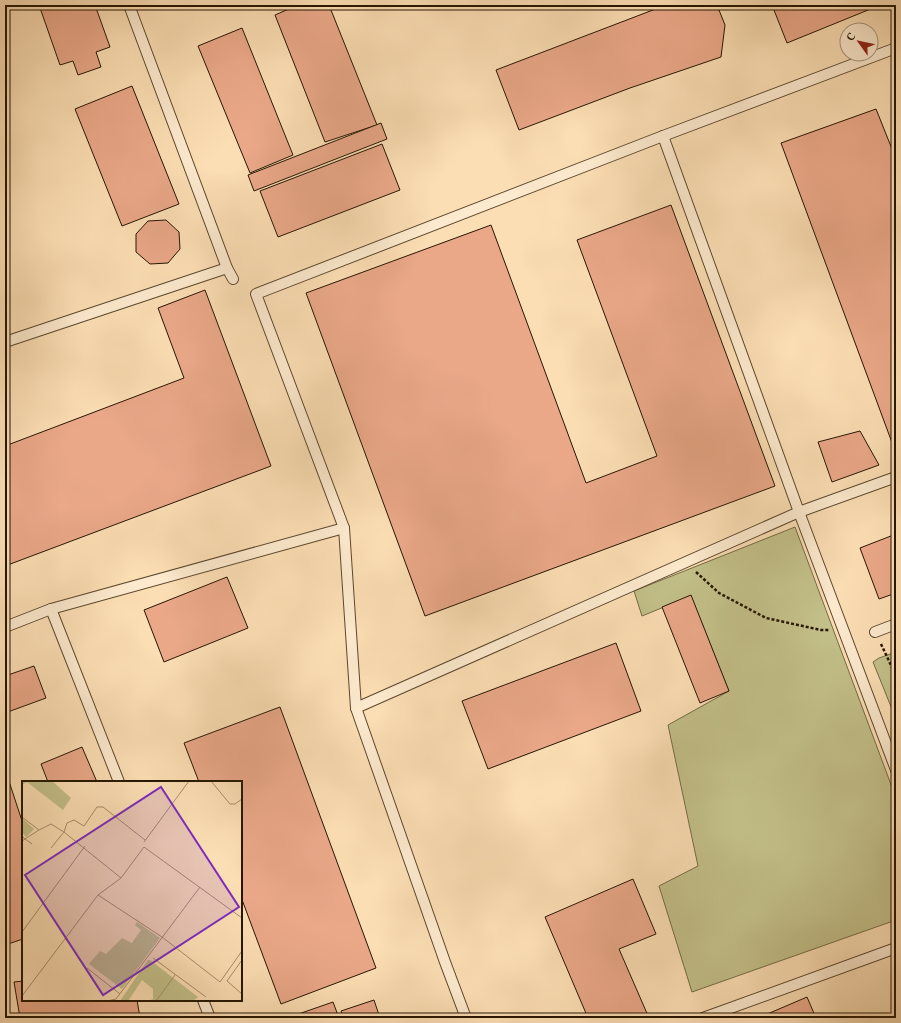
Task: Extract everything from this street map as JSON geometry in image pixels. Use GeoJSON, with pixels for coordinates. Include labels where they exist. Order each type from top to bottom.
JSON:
{"type":"FeatureCollection","features":[{"type":"Feature","properties":{"kind":"lane"},"geometry":{"type":"LineString","coordinates":[[129,5],[227,268],[233,279]]}},
{"type":"Feature","properties":{"kind":"lane"},"geometry":{"type":"LineString","coordinates":[[466,1018],[356,708],[344,528],[256,294],[663,136],[896,48]]}},
{"type":"Feature","properties":{"kind":"lane"},"geometry":{"type":"LineString","coordinates":[[663,136],[799,512],[896,770]]}},
{"type":"Feature","properties":{"kind":"lane"},"geometry":{"type":"LineString","coordinates":[[5,342],[227,268]]}},
{"type":"Feature","properties":{"kind":"lane"},"geometry":{"type":"LineString","coordinates":[[356,708],[799,512],[896,478]]}},
{"type":"Feature","properties":{"kind":"lane"},"geometry":{"type":"LineString","coordinates":[[5,627],[51,609],[344,528]]}},
{"type":"Feature","properties":{"kind":"lane"},"geometry":{"type":"LineString","coordinates":[[51,609],[118,781]]}},
{"type":"Feature","properties":{"kind":"lane"},"geometry":{"type":"LineString","coordinates":[[875,632],[896,624]]}},
{"type":"Feature","properties":{"kind":"lane"},"geometry":{"type":"LineString","coordinates":[[703,1018],[896,948]]}},
{"type":"Feature","properties":{"kind":"lane"},"geometry":{"type":"LineString","coordinates":[[203,1001],[210,1018]]}},
{"type":"Feature","properties":{"kind":"path"},"geometry":{"type":"LineString","coordinates":[[685,562],[719,593],[766,618],[821,630],[843,629]]}},
{"type":"Feature","properties":{"kind":"path"},"geometry":{"type":"LineString","coordinates":[[875,632],[896,676]]}},
{"type":"Feature","properties":{"kind":"shaded area"},"geometry":{"type":"Polygon","coordinates":[[[795,527],[896,798],[896,920],[692,992],[659,886],[698,866],[668,725],[729,691],[691,596],[642,616],[634,591],[795,527]]]}},
{"type":"Feature","properties":{"kind":"shaded area"},"geometry":{"type":"Polygon","coordinates":[[[896,652],[896,719],[873,662],[879,658],[896,652]]]}},
{"type":"Feature","properties":{"kind":"building"},"geometry":{"type":"Polygon","coordinates":[[[39,5],[95,5],[110,47],[96,52],[101,67],[78,75],[73,61],[60,65],[39,5]]]}},
{"type":"Feature","properties":{"kind":"building"},"geometry":{"type":"Polygon","coordinates":[[[298,5],[329,5],[377,125],[325,142],[275,15],[298,5]]]}},
{"type":"Feature","properties":{"kind":"building"},"geometry":{"type":"Polygon","coordinates":[[[666,5],[717,5],[725,25],[721,57],[630,88],[519,130],[496,70],[666,5]]]}},
{"type":"Feature","properties":{"kind":"building"},"geometry":{"type":"Polygon","coordinates":[[[772,5],[877,5],[878,6],[787,43],[772,5]]]}},
{"type":"Feature","properties":{"kind":"building"},"geometry":{"type":"Polygon","coordinates":[[[242,28],[293,155],[250,173],[198,46],[242,28]]]}},
{"type":"Feature","properties":{"kind":"building"},"geometry":{"type":"Polygon","coordinates":[[[132,86],[179,204],[122,226],[75,109],[132,86]]]}},
{"type":"Feature","properties":{"kind":"building"},"geometry":{"type":"Polygon","coordinates":[[[876,109],[896,159],[896,447],[894,448],[781,143],[876,109]]]}},
{"type":"Feature","properties":{"kind":"building"},"geometry":{"type":"Polygon","coordinates":[[[381,123],[387,139],[254,191],[248,175],[381,123]]]}},
{"type":"Feature","properties":{"kind":"building"},"geometry":{"type":"Polygon","coordinates":[[[382,144],[400,190],[278,237],[260,191],[382,144]]]}},
{"type":"Feature","properties":{"kind":"building"},"geometry":{"type":"Polygon","coordinates":[[[671,205],[775,486],[425,616],[306,293],[491,225],[586,483],[657,456],[577,240],[671,205]]]}},
{"type":"Feature","properties":{"kind":"building"},"geometry":{"type":"Polygon","coordinates":[[[166,220],[179,232],[180,249],[168,263],[150,264],[136,252],[136,234],[148,221],[166,220]]]}},
{"type":"Feature","properties":{"kind":"building"},"geometry":{"type":"Polygon","coordinates":[[[205,290],[271,466],[5,566],[5,446],[184,378],[158,308],[205,290]]]}},
{"type":"Feature","properties":{"kind":"building"},"geometry":{"type":"Polygon","coordinates":[[[860,431],[879,465],[832,482],[818,442],[860,431]]]}},
{"type":"Feature","properties":{"kind":"building"},"geometry":{"type":"Polygon","coordinates":[[[896,534],[896,593],[879,599],[860,548],[896,534]]]}},
{"type":"Feature","properties":{"kind":"building"},"geometry":{"type":"Polygon","coordinates":[[[227,577],[248,628],[164,662],[144,610],[227,577]]]}},
{"type":"Feature","properties":{"kind":"building"},"geometry":{"type":"Polygon","coordinates":[[[691,595],[729,691],[700,703],[662,607],[691,595]]]}},
{"type":"Feature","properties":{"kind":"building"},"geometry":{"type":"Polygon","coordinates":[[[616,643],[641,711],[488,769],[462,701],[616,643]]]}},
{"type":"Feature","properties":{"kind":"building"},"geometry":{"type":"Polygon","coordinates":[[[34,666],[46,698],[5,713],[5,676],[34,666]]]}},
{"type":"Feature","properties":{"kind":"building"},"geometry":{"type":"Polygon","coordinates":[[[280,707],[376,968],[281,1004],[242,900],[242,781],[199,781],[184,743],[280,707]]]}},
{"type":"Feature","properties":{"kind":"building"},"geometry":{"type":"Polygon","coordinates":[[[82,747],[97,781],[48,781],[41,764],[82,747]]]}},
{"type":"Feature","properties":{"kind":"building"},"geometry":{"type":"Polygon","coordinates":[[[5,769],[22,821],[22,939],[8,944],[5,935],[5,769]]]}},
{"type":"Feature","properties":{"kind":"building"},"geometry":{"type":"Polygon","coordinates":[[[633,879],[656,934],[619,949],[649,1018],[588,1018],[545,917],[633,879]]]}},
{"type":"Feature","properties":{"kind":"building"},"geometry":{"type":"Polygon","coordinates":[[[22,981],[22,1001],[137,1001],[140,1018],[20,1018],[14,982],[22,981]]]}},
{"type":"Feature","properties":{"kind":"building"},"geometry":{"type":"Polygon","coordinates":[[[807,997],[816,1018],[758,1018],[807,997]]]}},
{"type":"Feature","properties":{"kind":"building"},"geometry":{"type":"Polygon","coordinates":[[[374,1000],[380,1018],[344,1018],[341,1011],[374,1000]]]}},
{"type":"Feature","properties":{"kind":"building"},"geometry":{"type":"Polygon","coordinates":[[[333,1002],[339,1018],[287,1018],[333,1002]]]}}]}
